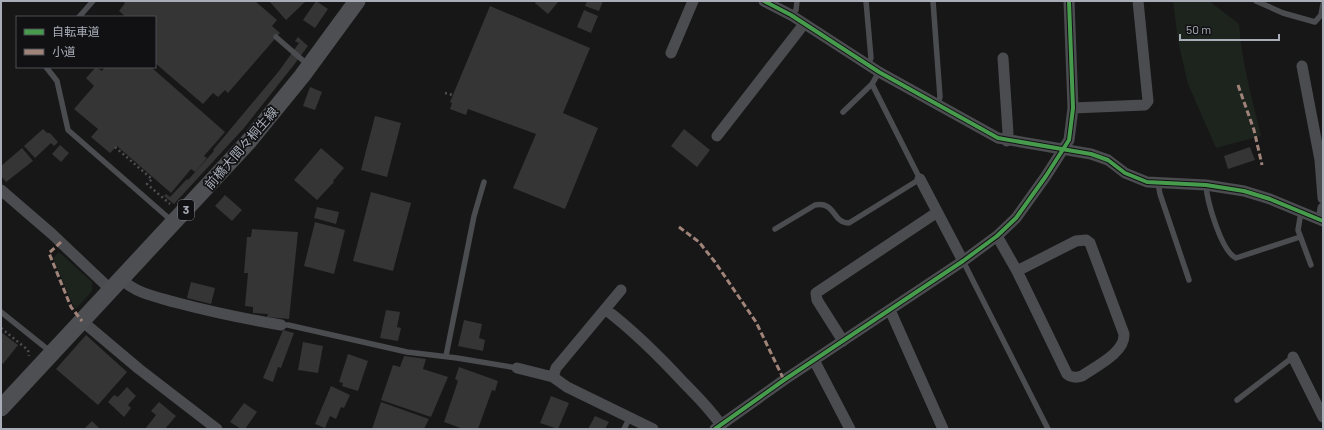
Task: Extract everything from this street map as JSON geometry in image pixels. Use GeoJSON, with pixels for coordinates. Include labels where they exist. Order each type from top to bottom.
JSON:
{"type":"FeatureCollection","features":[{"type":"Feature","properties":{"kind":"main road","name":"前橋大間々桐生線"},"geometry":{"type":"LineString","coordinates":[[1,408],[116,285],[174,216],[249,141],[310,66],[357,1]]}},
{"type":"Feature","properties":{"kind":"street"},"geometry":{"type":"LineString","coordinates":[[671,53],[692,1]]}},
{"type":"Feature","properties":{"kind":"street"},"geometry":{"type":"LineString","coordinates":[[764,1],[937,106],[998,138],[1007,141],[1064,149],[1102,158],[1140,181],[1206,185],[1233,189],[1255,194],[1322,220],[1323,208]]}},
{"type":"Feature","properties":{"kind":"street"},"geometry":{"type":"LineString","coordinates":[[605,308],[642,339],[664,361],[712,412],[718,427],[814,360],[963,261],[997,236],[1023,209],[1064,149],[1070,134],[1073,108],[1069,1]]}},
{"type":"Feature","properties":{"kind":"street"},"geometry":{"type":"LineString","coordinates":[[1073,108],[1145,105],[1148,101],[1138,1]]}},
{"type":"Feature","properties":{"kind":"street"},"geometry":{"type":"LineString","coordinates":[[716,136],[804,24]]}},
{"type":"Feature","properties":{"kind":"street"},"geometry":{"type":"LineString","coordinates":[[1003,58],[1008,133],[1007,141]]}},
{"type":"Feature","properties":{"kind":"street"},"geometry":{"type":"LineString","coordinates":[[1302,66],[1320,160],[1323,198]]}},
{"type":"Feature","properties":{"kind":"street"},"geometry":{"type":"LineString","coordinates":[[920,179],[936,213],[963,261]]}},
{"type":"Feature","properties":{"kind":"street"},"geometry":{"type":"LineString","coordinates":[[1,190],[52,234],[116,285],[206,311],[281,325]]}},
{"type":"Feature","properties":{"kind":"street"},"geometry":{"type":"LineString","coordinates":[[843,341],[817,300],[816,293],[936,213]]}},
{"type":"Feature","properties":{"kind":"street"},"geometry":{"type":"LineString","coordinates":[[997,236],[1018,271],[1067,374],[1077,378],[1082,376],[1121,346],[1125,340],[1124,334],[1090,243],[1086,240],[1076,242],[1018,271]]}},
{"type":"Feature","properties":{"kind":"street"},"geometry":{"type":"LineString","coordinates":[[553,377],[556,368],[621,290]]}},
{"type":"Feature","properties":{"kind":"street"},"geometry":{"type":"LineString","coordinates":[[890,310],[944,429]]}},
{"type":"Feature","properties":{"kind":"street"},"geometry":{"type":"LineString","coordinates":[[82,321],[139,370],[217,429]]}},
{"type":"Feature","properties":{"kind":"street"},"geometry":{"type":"LineString","coordinates":[[1293,357],[1323,417]]}},
{"type":"Feature","properties":{"kind":"street"},"geometry":{"type":"LineString","coordinates":[[814,360],[850,429]]}},
{"type":"Feature","properties":{"kind":"street"},"geometry":{"type":"LineString","coordinates":[[517,368],[553,377],[567,387],[653,429]]}},
{"type":"Feature","properties":{"kind":"lane"},"geometry":{"type":"LineString","coordinates":[[80,16],[93,1]]}},
{"type":"Feature","properties":{"kind":"lane"},"geometry":{"type":"LineString","coordinates":[[791,16],[796,10],[797,1]]}},
{"type":"Feature","properties":{"kind":"lane"},"geometry":{"type":"LineString","coordinates":[[866,1],[870,58],[868,65]]}},
{"type":"Feature","properties":{"kind":"lane"},"geometry":{"type":"LineString","coordinates":[[933,1],[940,97],[937,106]]}},
{"type":"Feature","properties":{"kind":"lane"},"geometry":{"type":"LineString","coordinates":[[1256,1],[1283,13],[1315,22],[1321,15],[1323,4]]}},
{"type":"Feature","properties":{"kind":"lane"},"geometry":{"type":"LineString","coordinates":[[276,37],[310,66]]}},
{"type":"Feature","properties":{"kind":"lane"},"geometry":{"type":"LineString","coordinates":[[47,68],[57,81],[68,130],[174,216]]}},
{"type":"Feature","properties":{"kind":"lane"},"geometry":{"type":"LineString","coordinates":[[843,112],[872,84],[879,72]]}},
{"type":"Feature","properties":{"kind":"lane"},"geometry":{"type":"LineString","coordinates":[[775,229],[815,204],[827,205],[839,220],[849,223],[920,179],[872,84]]}},
{"type":"Feature","properties":{"kind":"lane"},"geometry":{"type":"LineString","coordinates":[[446,356],[474,216],[484,182]]}},
{"type":"Feature","properties":{"kind":"lane"},"geometry":{"type":"LineString","coordinates":[[1158,183],[1160,194],[1189,280]]}},
{"type":"Feature","properties":{"kind":"lane"},"geometry":{"type":"LineString","coordinates":[[1206,185],[1207,200],[1224,244],[1231,256],[1236,258],[1300,237]]}},
{"type":"Feature","properties":{"kind":"lane"},"geometry":{"type":"LineString","coordinates":[[1301,212],[1298,230],[1311,265]]}},
{"type":"Feature","properties":{"kind":"lane"},"geometry":{"type":"LineString","coordinates":[[963,261],[1048,429]]}},
{"type":"Feature","properties":{"kind":"lane"},"geometry":{"type":"LineString","coordinates":[[1,312],[52,353]]}},
{"type":"Feature","properties":{"kind":"lane"},"geometry":{"type":"LineString","coordinates":[[281,325],[288,325],[407,352],[446,356],[517,368]]}},
{"type":"Feature","properties":{"kind":"lane"},"geometry":{"type":"LineString","coordinates":[[1237,400],[1293,357]]}},
{"type":"Feature","properties":{"kind":"lane"},"geometry":{"type":"LineString","coordinates":[[624,429],[630,417]]}},
{"type":"Feature","properties":{"kind":"path"},"geometry":{"type":"LineString","coordinates":[[445,93],[452,95]]}},
{"type":"Feature","properties":{"kind":"path"},"geometry":{"type":"LineString","coordinates":[[115,147],[152,179],[147,184],[174,216]]}},
{"type":"Feature","properties":{"kind":"path"},"geometry":{"type":"LineString","coordinates":[[1,328],[28,350],[29,361]]}},
{"type":"Feature","properties":{"kind":"shaded area"},"geometry":{"type":"Polygon","coordinates":[[[1173,1],[1209,1],[1239,24],[1245,67],[1261,136],[1216,148],[1188,84],[1178,41],[1173,1]]]}},
{"type":"Feature","properties":{"kind":"shaded area"},"geometry":{"type":"Polygon","coordinates":[[[59,252],[92,282],[92,291],[76,309],[53,258],[59,252]]]}},
{"type":"Feature","properties":{"kind":"building"},"geometry":{"type":"Polygon","coordinates":[[[122,1],[255,1],[277,20],[272,26],[280,33],[228,93],[225,90],[218,97],[213,93],[203,104],[156,64],[156,16],[125,16],[119,11],[125,3],[122,1]]]}},
{"type":"Feature","properties":{"kind":"building"},"geometry":{"type":"Polygon","coordinates":[[[269,1],[306,1],[286,20],[269,1]]]}},
{"type":"Feature","properties":{"kind":"building"},"geometry":{"type":"Polygon","coordinates":[[[316,1],[328,9],[315,28],[303,20],[316,1]]]}},
{"type":"Feature","properties":{"kind":"building"},"geometry":{"type":"Polygon","coordinates":[[[536,1],[559,1],[548,14],[535,3],[536,1]]]}},
{"type":"Feature","properties":{"kind":"building"},"geometry":{"type":"Polygon","coordinates":[[[587,1],[603,1],[599,11],[585,6],[587,1]]]}},
{"type":"Feature","properties":{"kind":"building"},"geometry":{"type":"Polygon","coordinates":[[[490,6],[590,48],[563,113],[598,128],[565,209],[513,188],[536,134],[468,109],[466,115],[450,109],[452,103],[450,102],[490,6]]]}},
{"type":"Feature","properties":{"kind":"building"},"geometry":{"type":"Polygon","coordinates":[[[584,10],[598,16],[591,33],[577,27],[584,10]]]}},
{"type":"Feature","properties":{"kind":"building"},"geometry":{"type":"Polygon","coordinates":[[[298,37],[308,46],[244,128],[174,204],[164,196],[166,194],[170,197],[187,179],[188,180],[214,151],[213,150],[279,71],[299,43],[295,41],[298,37]]]}},
{"type":"Feature","properties":{"kind":"building"},"geometry":{"type":"Polygon","coordinates":[[[95,68],[102,71],[104,68],[152,68],[225,132],[204,156],[207,158],[195,172],[191,169],[171,193],[117,146],[110,153],[91,137],[98,129],[74,109],[94,86],[86,78],[95,68]]]}},
{"type":"Feature","properties":{"kind":"building"},"geometry":{"type":"Polygon","coordinates":[[[310,87],[322,92],[315,110],[303,106],[310,87]]]}},
{"type":"Feature","properties":{"kind":"building"},"geometry":{"type":"Polygon","coordinates":[[[375,116],[401,123],[387,177],[361,170],[375,116]]]}},
{"type":"Feature","properties":{"kind":"building"},"geometry":{"type":"Polygon","coordinates":[[[43,129],[47,133],[50,133],[58,142],[54,146],[51,143],[35,158],[24,146],[43,129]]]}},
{"type":"Feature","properties":{"kind":"building"},"geometry":{"type":"Polygon","coordinates":[[[684,129],[710,150],[697,167],[671,146],[684,129]]]}},
{"type":"Feature","properties":{"kind":"building"},"geometry":{"type":"Polygon","coordinates":[[[60,145],[69,153],[61,162],[52,154],[60,145]]]}},
{"type":"Feature","properties":{"kind":"building"},"geometry":{"type":"Polygon","coordinates":[[[1250,147],[1255,160],[1228,169],[1224,156],[1250,147]]]}},
{"type":"Feature","properties":{"kind":"building"},"geometry":{"type":"Polygon","coordinates":[[[22,148],[33,161],[6,182],[1,176],[1,166],[22,148]]]}},
{"type":"Feature","properties":{"kind":"building"},"geometry":{"type":"Polygon","coordinates":[[[321,148],[344,168],[333,181],[334,182],[317,200],[294,180],[321,148]]]}},
{"type":"Feature","properties":{"kind":"building"},"geometry":{"type":"Polygon","coordinates":[[[371,192],[411,203],[393,271],[353,261],[371,192]]]}},
{"type":"Feature","properties":{"kind":"building"},"geometry":{"type":"Polygon","coordinates":[[[225,195],[242,210],[232,221],[215,206],[225,195]]]}},
{"type":"Feature","properties":{"kind":"building"},"geometry":{"type":"Polygon","coordinates":[[[317,207],[339,212],[336,224],[314,218],[317,207]]]}},
{"type":"Feature","properties":{"kind":"building"},"geometry":{"type":"Polygon","coordinates":[[[315,222],[345,230],[334,274],[304,266],[315,222]]]}},
{"type":"Feature","properties":{"kind":"building"},"geometry":{"type":"Polygon","coordinates":[[[252,229],[298,232],[289,319],[267,317],[268,314],[253,313],[253,307],[245,306],[248,273],[244,273],[247,237],[251,237],[252,229]]]}},
{"type":"Feature","properties":{"kind":"building"},"geometry":{"type":"Polygon","coordinates":[[[191,282],[215,288],[211,304],[187,298],[191,282]]]}},
{"type":"Feature","properties":{"kind":"building"},"geometry":{"type":"Polygon","coordinates":[[[386,310],[400,312],[397,327],[401,328],[398,341],[380,338],[386,310]]]}},
{"type":"Feature","properties":{"kind":"building"},"geometry":{"type":"Polygon","coordinates":[[[464,320],[482,324],[479,338],[485,340],[483,351],[458,346],[464,320]]]}},
{"type":"Feature","properties":{"kind":"building"},"geometry":{"type":"Polygon","coordinates":[[[283,330],[294,333],[281,368],[278,367],[273,382],[263,378],[283,330]]]}},
{"type":"Feature","properties":{"kind":"building"},"geometry":{"type":"Polygon","coordinates":[[[1,332],[18,345],[3,364],[1,362],[1,332]]]}},
{"type":"Feature","properties":{"kind":"building"},"geometry":{"type":"Polygon","coordinates":[[[86,335],[127,372],[98,405],[56,369],[86,335]]]}},
{"type":"Feature","properties":{"kind":"building"},"geometry":{"type":"Polygon","coordinates":[[[303,342],[323,346],[318,373],[298,370],[303,342]]]}},
{"type":"Feature","properties":{"kind":"building"},"geometry":{"type":"Polygon","coordinates":[[[348,354],[368,361],[358,391],[342,386],[343,383],[339,382],[348,354]]]}},
{"type":"Feature","properties":{"kind":"building"},"geometry":{"type":"Polygon","coordinates":[[[404,356],[426,359],[423,369],[448,377],[431,417],[381,400],[393,365],[400,367],[404,356]]]}},
{"type":"Feature","properties":{"kind":"building"},"geometry":{"type":"Polygon","coordinates":[[[459,367],[498,381],[495,391],[492,390],[478,429],[463,429],[444,422],[458,381],[455,379],[459,367]]]}},
{"type":"Feature","properties":{"kind":"building"},"geometry":{"type":"Polygon","coordinates":[[[331,386],[350,395],[344,408],[341,407],[336,419],[330,416],[325,428],[315,424],[331,386]]]}},
{"type":"Feature","properties":{"kind":"building"},"geometry":{"type":"Polygon","coordinates":[[[127,387],[136,396],[128,405],[131,408],[124,417],[108,402],[114,395],[118,397],[127,387]]]}},
{"type":"Feature","properties":{"kind":"building"},"geometry":{"type":"Polygon","coordinates":[[[551,396],[569,403],[558,429],[540,423],[551,396]]]}},
{"type":"Feature","properties":{"kind":"building"},"geometry":{"type":"Polygon","coordinates":[[[159,402],[176,416],[165,429],[145,429],[156,415],[151,411],[159,402]]]}},
{"type":"Feature","properties":{"kind":"building"},"geometry":{"type":"Polygon","coordinates":[[[381,402],[429,419],[424,429],[372,429],[381,402]]]}},
{"type":"Feature","properties":{"kind":"building"},"geometry":{"type":"Polygon","coordinates":[[[244,403],[257,412],[245,429],[241,429],[230,422],[244,403]]]}},
{"type":"Feature","properties":{"kind":"building"},"geometry":{"type":"Polygon","coordinates":[[[595,416],[609,422],[605,429],[588,429],[595,416]]]}},
{"type":"Feature","properties":{"kind":"building"},"geometry":{"type":"Polygon","coordinates":[[[92,421],[100,429],[84,429],[92,421]]]}},
{"type":"Feature","properties":{"kind":"marked path"},"geometry":{"type":"LineString","coordinates":[[1238,85],[1254,130],[1262,165]]}},
{"type":"Feature","properties":{"kind":"marked path"},"geometry":{"type":"LineString","coordinates":[[679,227],[699,242],[715,262],[756,322],[784,380]]}},
{"type":"Feature","properties":{"kind":"marked path"},"geometry":{"type":"LineString","coordinates":[[61,242],[49,253],[71,307],[82,321]]}},
{"type":"Feature","properties":{"kind":"cycle path"},"geometry":{"type":"LineString","coordinates":[[764,1],[791,15],[879,72],[998,138],[1091,154],[1108,160],[1125,173],[1147,182],[1206,185],[1244,191],[1270,199],[1323,221]]}},
{"type":"Feature","properties":{"kind":"cycle path"},"geometry":{"type":"LineString","coordinates":[[715,429],[784,380],[963,261],[997,236],[1016,218],[1046,176],[1069,140],[1073,108],[1069,1]]}}]}
